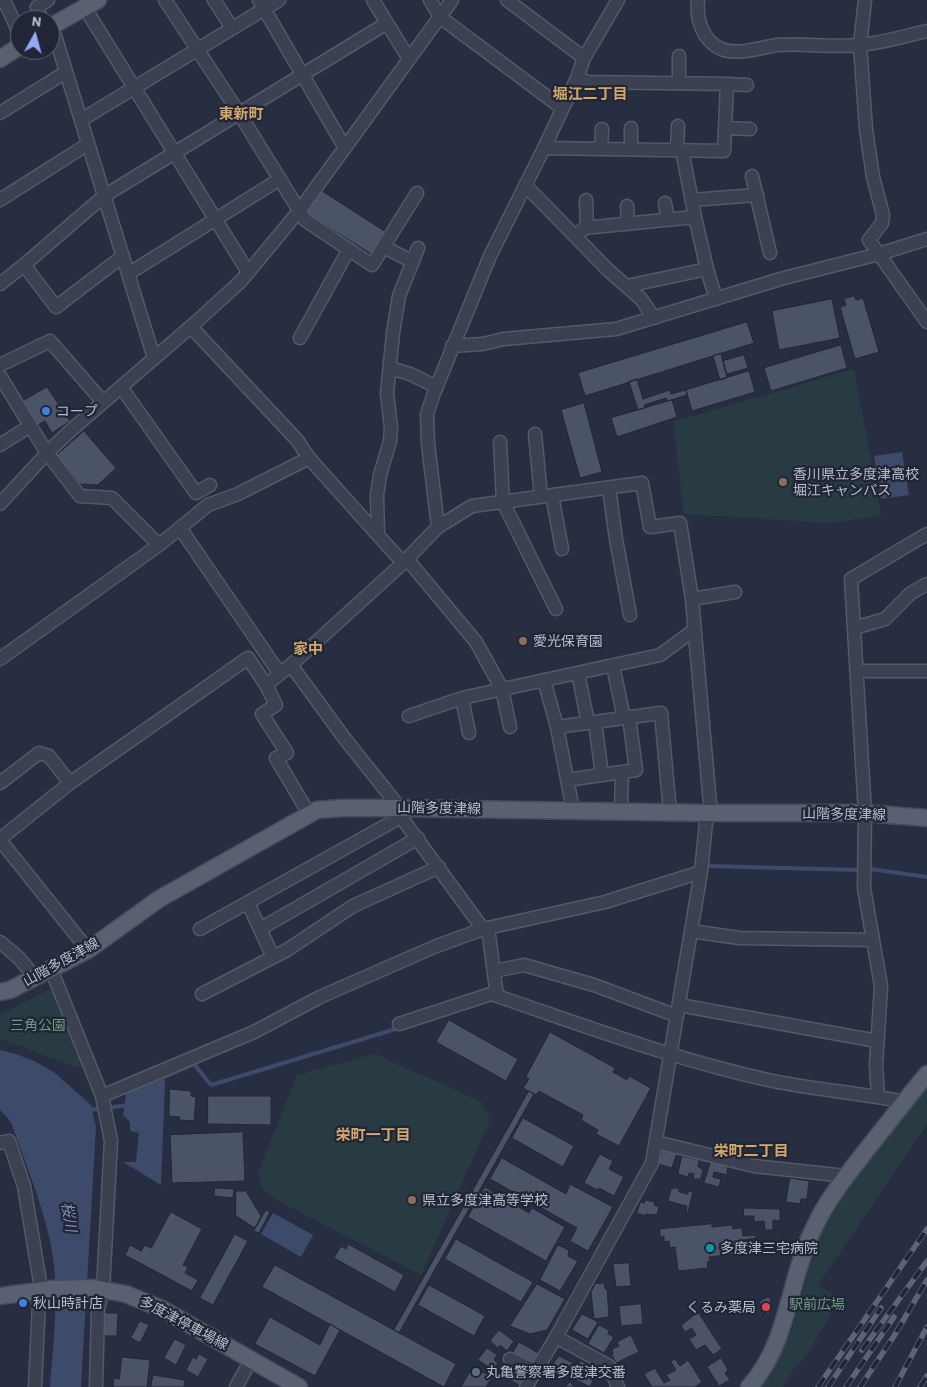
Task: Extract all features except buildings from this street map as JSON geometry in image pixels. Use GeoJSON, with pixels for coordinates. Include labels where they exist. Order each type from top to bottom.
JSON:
{"type":"FeatureCollection","features":[{"type":"Feature","properties":{"kind":"main road"},"geometry":{"type":"LineString","coordinates":[[60,18],[91,4]]}},
{"type":"Feature","properties":{"kind":"main road","name":"山階多度津線"},"geometry":{"type":"LineString","coordinates":[[0,992],[10,990],[34,976],[88,950],[159,899],[317,810],[342,808],[401,812],[573,810],[707,813],[865,813],[927,818]]}},
{"type":"Feature","properties":{"kind":"main road"},"geometry":{"type":"LineString","coordinates":[[749,1387],[768,1362],[779,1338],[801,1261],[811,1233],[824,1206],[927,1074]]}},
{"type":"Feature","properties":{"kind":"main road","name":"多度津停車場線"},"geometry":{"type":"LineString","coordinates":[[0,1296],[47,1289],[98,1289],[126,1294],[162,1309],[299,1387]]}},
{"type":"Feature","properties":{"kind":"street"},"geometry":{"type":"LineString","coordinates":[[4,0],[10,13]]}},
{"type":"Feature","properties":{"kind":"street"},"geometry":{"type":"LineString","coordinates":[[39,10],[37,7],[48,0]]}},
{"type":"Feature","properties":{"kind":"street"},"geometry":{"type":"LineString","coordinates":[[165,0],[306,220],[372,265],[418,193]]}},
{"type":"Feature","properties":{"kind":"street"},"geometry":{"type":"LineString","coordinates":[[214,0],[232,28]]}},
{"type":"Feature","properties":{"kind":"street"},"geometry":{"type":"LineString","coordinates":[[81,120],[232,28],[261,4],[279,0]]}},
{"type":"Feature","properties":{"kind":"street"},"geometry":{"type":"LineString","coordinates":[[373,0],[409,60]]}},
{"type":"Feature","properties":{"kind":"street"},"geometry":{"type":"LineString","coordinates":[[430,0],[440,17],[562,108]]}},
{"type":"Feature","properties":{"kind":"street"},"geometry":{"type":"LineString","coordinates":[[0,504],[47,453],[241,281],[299,211],[452,0]]}},
{"type":"Feature","properties":{"kind":"street"},"geometry":{"type":"LineString","coordinates":[[506,0],[584,58]]}},
{"type":"Feature","properties":{"kind":"street"},"geometry":{"type":"LineString","coordinates":[[438,527],[428,444],[427,414],[452,346],[490,256],[544,148],[577,78],[584,58],[618,0]]}},
{"type":"Feature","properties":{"kind":"street"},"geometry":{"type":"LineString","coordinates":[[698,0],[697,14],[702,29],[713,43],[722,49],[733,51],[779,45],[860,45],[927,31]]}},
{"type":"Feature","properties":{"kind":"street"},"geometry":{"type":"LineString","coordinates":[[865,0],[860,45],[873,177],[883,214],[882,223],[869,240],[927,322]]}},
{"type":"Feature","properties":{"kind":"street"},"geometry":{"type":"LineString","coordinates":[[91,4],[134,87],[248,272]]}},
{"type":"Feature","properties":{"kind":"street"},"geometry":{"type":"LineString","coordinates":[[261,4],[345,148]]}},
{"type":"Feature","properties":{"kind":"street"},"geometry":{"type":"LineString","coordinates":[[0,284],[104,196],[387,23]]}},
{"type":"Feature","properties":{"kind":"street"},"geometry":{"type":"LineString","coordinates":[[60,56],[154,358]]}},
{"type":"Feature","properties":{"kind":"street"},"geometry":{"type":"LineString","coordinates":[[679,56],[679,83]]}},
{"type":"Feature","properties":{"kind":"street"},"geometry":{"type":"LineString","coordinates":[[0,114],[66,72]]}},
{"type":"Feature","properties":{"kind":"street"},"geometry":{"type":"LineString","coordinates":[[577,78],[588,82],[747,85]]}},
{"type":"Feature","properties":{"kind":"street"},"geometry":{"type":"LineString","coordinates":[[544,148],[724,151],[727,84]]}},
{"type":"Feature","properties":{"kind":"street"},"geometry":{"type":"LineString","coordinates":[[678,126],[680,150],[707,269],[716,299]]}},
{"type":"Feature","properties":{"kind":"street"},"geometry":{"type":"LineString","coordinates":[[631,128],[631,149]]}},
{"type":"Feature","properties":{"kind":"street"},"geometry":{"type":"LineString","coordinates":[[725,128],[750,129]]}},
{"type":"Feature","properties":{"kind":"street"},"geometry":{"type":"LineString","coordinates":[[601,149],[602,129]]}},
{"type":"Feature","properties":{"kind":"street"},"geometry":{"type":"LineString","coordinates":[[0,200],[88,144]]}},
{"type":"Feature","properties":{"kind":"street"},"geometry":{"type":"LineString","coordinates":[[752,176],[770,253]]}},
{"type":"Feature","properties":{"kind":"street"},"geometry":{"type":"LineString","coordinates":[[128,274],[280,179]]}},
{"type":"Feature","properties":{"kind":"street"},"geometry":{"type":"LineString","coordinates":[[526,185],[608,270],[642,300],[654,318]]}},
{"type":"Feature","properties":{"kind":"street"},"geometry":{"type":"LineString","coordinates":[[692,200],[757,195]]}},
{"type":"Feature","properties":{"kind":"street"},"geometry":{"type":"LineString","coordinates":[[586,200],[587,228]]}},
{"type":"Feature","properties":{"kind":"street"},"geometry":{"type":"LineString","coordinates":[[665,202],[668,220]]}},
{"type":"Feature","properties":{"kind":"street"},"geometry":{"type":"LineString","coordinates":[[627,206],[628,224]]}},
{"type":"Feature","properties":{"kind":"street"},"geometry":{"type":"LineString","coordinates":[[576,236],[584,228],[695,217]]}},
{"type":"Feature","properties":{"kind":"street"},"geometry":{"type":"LineString","coordinates":[[452,346],[482,344],[504,339],[616,329],[784,278],[880,254],[927,239]]}},
{"type":"Feature","properties":{"kind":"street"},"geometry":{"type":"LineString","coordinates":[[384,247],[412,262]]}},
{"type":"Feature","properties":{"kind":"street"},"geometry":{"type":"LineString","coordinates":[[378,535],[377,495],[380,475],[390,441],[391,428],[387,393],[393,333],[399,296],[418,248]]}},
{"type":"Feature","properties":{"kind":"street"},"geometry":{"type":"LineString","coordinates":[[300,338],[349,249]]}},
{"type":"Feature","properties":{"kind":"street"},"geometry":{"type":"LineString","coordinates":[[24,265],[56,307],[123,256]]}},
{"type":"Feature","properties":{"kind":"street"},"geometry":{"type":"LineString","coordinates":[[627,286],[707,269]]}},
{"type":"Feature","properties":{"kind":"street"},"geometry":{"type":"LineString","coordinates":[[191,327],[296,440],[309,458],[378,535],[405,561],[476,642],[502,689],[510,727]]}},
{"type":"Feature","properties":{"kind":"street"},"geometry":{"type":"LineString","coordinates":[[0,366],[50,341],[103,402]]}},
{"type":"Feature","properties":{"kind":"street"},"geometry":{"type":"LineString","coordinates":[[390,368],[410,374],[437,387]]}},
{"type":"Feature","properties":{"kind":"street"},"geometry":{"type":"LineString","coordinates":[[0,376],[47,453],[80,496],[112,498],[159,545]]}},
{"type":"Feature","properties":{"kind":"street"},"geometry":{"type":"LineString","coordinates":[[121,387],[196,493],[210,485]]}},
{"type":"Feature","properties":{"kind":"street"},"geometry":{"type":"LineString","coordinates":[[0,445],[30,426]]}},
{"type":"Feature","properties":{"kind":"street"},"geometry":{"type":"LineString","coordinates":[[535,434],[547,495],[562,549]]}},
{"type":"Feature","properties":{"kind":"street"},"geometry":{"type":"LineString","coordinates":[[500,442],[503,502],[556,609]]}},
{"type":"Feature","properties":{"kind":"street"},"geometry":{"type":"LineString","coordinates":[[0,658],[159,545],[208,505],[238,494],[309,458]]}},
{"type":"Feature","properties":{"kind":"street"},"geometry":{"type":"LineString","coordinates":[[266,685],[291,665],[405,561],[438,527],[472,506],[642,483],[650,527],[680,523],[692,599],[710,804],[707,813],[701,872],[656,1142],[652,1163],[556,1337],[526,1387]]}},
{"type":"Feature","properties":{"kind":"street"},"geometry":{"type":"LineString","coordinates":[[609,488],[630,615]]}},
{"type":"Feature","properties":{"kind":"street"},"geometry":{"type":"LineString","coordinates":[[180,528],[280,674]]}},
{"type":"Feature","properties":{"kind":"street"},"geometry":{"type":"LineString","coordinates":[[878,1096],[876,1065],[882,986],[864,888],[865,813],[851,579],[927,534]]}},
{"type":"Feature","properties":{"kind":"street"},"geometry":{"type":"LineString","coordinates":[[854,628],[885,619],[911,593],[927,584]]}},
{"type":"Feature","properties":{"kind":"street"},"geometry":{"type":"LineString","coordinates":[[692,599],[735,592]]}},
{"type":"Feature","properties":{"kind":"street"},"geometry":{"type":"LineString","coordinates":[[409,716],[462,698],[660,655],[694,630]]}},
{"type":"Feature","properties":{"kind":"street"},"geometry":{"type":"LineString","coordinates":[[88,950],[0,839],[70,783],[248,658],[266,685],[276,705],[262,714],[287,753],[276,758],[309,814]]}},
{"type":"Feature","properties":{"kind":"street"},"geometry":{"type":"LineString","coordinates":[[291,665],[485,928],[497,996],[670,1054],[774,1081],[878,1096],[905,1102]]}},
{"type":"Feature","properties":{"kind":"street"},"geometry":{"type":"LineString","coordinates":[[567,780],[636,770],[627,717],[613,666]]}},
{"type":"Feature","properties":{"kind":"street"},"geometry":{"type":"LineString","coordinates":[[857,671],[927,671]]}},
{"type":"Feature","properties":{"kind":"street"},"geometry":{"type":"LineString","coordinates":[[578,673],[592,722],[602,775]]}},
{"type":"Feature","properties":{"kind":"street"},"geometry":{"type":"LineString","coordinates":[[544,680],[558,727],[573,810]]}},
{"type":"Feature","properties":{"kind":"street"},"geometry":{"type":"LineString","coordinates":[[462,698],[469,733]]}},
{"type":"Feature","properties":{"kind":"street"},"geometry":{"type":"LineString","coordinates":[[558,727],[660,712],[670,812]]}},
{"type":"Feature","properties":{"kind":"street"},"geometry":{"type":"LineString","coordinates":[[0,783],[39,753],[49,756],[70,783]]}},
{"type":"Feature","properties":{"kind":"street"},"geometry":{"type":"LineString","coordinates":[[621,811],[622,772]]}},
{"type":"Feature","properties":{"kind":"street"},"geometry":{"type":"LineString","coordinates":[[200,929],[248,903],[401,812]]}},
{"type":"Feature","properties":{"kind":"street"},"geometry":{"type":"LineString","coordinates":[[260,929],[418,838]]}},
{"type":"Feature","properties":{"kind":"street"},"geometry":{"type":"LineString","coordinates":[[202,994],[273,957],[353,906],[439,867]]}},
{"type":"Feature","properties":{"kind":"street"},"geometry":{"type":"LineString","coordinates":[[102,1096],[254,1032],[320,996],[485,928],[605,902],[701,872]]}},
{"type":"Feature","properties":{"kind":"street"},"geometry":{"type":"LineString","coordinates":[[248,903],[273,957]]}},
{"type":"Feature","properties":{"kind":"street"},"geometry":{"type":"LineString","coordinates":[[691,931],[739,938],[873,940]]}},
{"type":"Feature","properties":{"kind":"street"},"geometry":{"type":"LineString","coordinates":[[0,942],[20,958],[34,976]]}},
{"type":"Feature","properties":{"kind":"street"},"geometry":{"type":"LineString","coordinates":[[494,971],[524,965],[678,1010],[877,1041]]}},
{"type":"Feature","properties":{"kind":"street"},"geometry":{"type":"LineString","coordinates":[[51,968],[102,1096],[111,1141],[98,1289],[96,1387]]}},
{"type":"Feature","properties":{"kind":"street"},"geometry":{"type":"LineString","coordinates":[[399,1024],[497,992]]}},
{"type":"Feature","properties":{"kind":"street"},"geometry":{"type":"LineString","coordinates":[[0,1143],[9,1141],[24,1186],[47,1289],[35,1387]]}},
{"type":"Feature","properties":{"kind":"street"},"geometry":{"type":"LineString","coordinates":[[656,1142],[754,1166],[846,1176]]}},
{"type":"Feature","properties":{"kind":"street"},"geometry":{"type":"LineString","coordinates":[[556,1337],[608,1366],[618,1387]]}},
{"type":"Feature","properties":{"kind":"street"},"geometry":{"type":"LineString","coordinates":[[510,1359],[536,1372]]}},
{"type":"Feature","properties":{"kind":"street"},"geometry":{"type":"LineString","coordinates":[[236,1387],[251,1360]]}},
{"type":"Feature","properties":{"kind":"green space"},"geometry":{"type":"Polygon","coordinates":[[[854,369],[881,515],[833,523],[684,514],[673,422],[854,369]]]}},
{"type":"Feature","properties":{"kind":"green space","name":"三角公園"},"geometry":{"type":"Polygon","coordinates":[[[51,989],[82,1065],[77,1067],[0,1039],[0,1015],[51,989]]]}},
{"type":"Feature","properties":{"kind":"green space"},"geometry":{"type":"Polygon","coordinates":[[[375,1054],[482,1102],[490,1120],[421,1275],[280,1202],[262,1188],[258,1172],[297,1075],[375,1054]]]}},
{"type":"Feature","properties":{"kind":"green space","name":"駅前広場"},"geometry":{"type":"Polygon","coordinates":[[[927,1087],[927,1124],[818,1285],[840,1298],[808,1353],[793,1370],[783,1387],[760,1387],[791,1332],[814,1251],[823,1227],[843,1193],[927,1087]]]}},
{"type":"Feature","properties":{"kind":"water"},"geometry":{"type":"Polygon","coordinates":[[[902,452],[909,495],[881,499],[874,456],[902,452]]]}},
{"type":"Feature","properties":{"kind":"water","name":"桜川"},"geometry":{"type":"Polygon","coordinates":[[[0,1050],[36,1062],[55,1073],[91,1105],[96,1127],[81,1387],[50,1387],[55,1306],[53,1257],[41,1206],[11,1122],[0,1110],[0,1050]]]}},
{"type":"Feature","properties":{"kind":"water"},"geometry":{"type":"Polygon","coordinates":[[[162,1075],[165,1081],[161,1185],[123,1162],[136,1162],[139,1133],[130,1131],[130,1122],[123,1115],[126,1094],[131,1087],[162,1075]]]}},
{"type":"Feature","properties":{"kind":"water"},"geometry":{"type":"Polygon","coordinates":[[[273,1213],[313,1235],[301,1257],[261,1234],[273,1213]]]}},
{"type":"Feature","properties":{"kind":"waterway"},"geometry":{"type":"LineString","coordinates":[[706,866],[860,870]]}},
{"type":"Feature","properties":{"kind":"waterway"},"geometry":{"type":"LineString","coordinates":[[870,869],[927,877]]}},
{"type":"Feature","properties":{"kind":"waterway"},"geometry":{"type":"LineString","coordinates":[[160,1079],[194,1064],[211,1085],[399,1028]]}},
{"type":"Feature","properties":{"kind":"waterway"},"geometry":{"type":"LineString","coordinates":[[89,1110],[129,1105]]}},
{"type":"Feature","properties":{"kind":"railway"},"geometry":{"type":"LineString","coordinates":[[818,1387],[927,1229]]}},
{"type":"Feature","properties":{"kind":"railway"},"geometry":{"type":"LineString","coordinates":[[862,1350],[927,1261]]}},
{"type":"Feature","properties":{"kind":"railway"},"geometry":{"type":"LineString","coordinates":[[860,1387],[894,1336],[927,1280]]}},
{"type":"Feature","properties":{"kind":"railway"},"geometry":{"type":"LineString","coordinates":[[828,1387],[881,1308]]}},
{"type":"Feature","properties":{"kind":"railway"},"geometry":{"type":"LineString","coordinates":[[846,1387],[894,1317]]}},
{"type":"Feature","properties":{"kind":"railway"},"geometry":{"type":"LineString","coordinates":[[895,1387],[927,1327]]}},
{"type":"Feature","properties":{"kind":"railway"},"geometry":{"type":"LineString","coordinates":[[920,1387],[927,1376]]}},
{"type":"Feature","properties":{"kind":"place","name":"コープ"},"geometry":{"type":"Point","coordinates":[46,411]}},
{"type":"Feature","properties":{"kind":"place","name":"香川県立多度津高校 堀江キャンパス"},"geometry":{"type":"Point","coordinates":[783,482]}},
{"type":"Feature","properties":{"kind":"place","name":"愛光保育園"},"geometry":{"type":"Point","coordinates":[523,641]}},
{"type":"Feature","properties":{"kind":"place","name":"県立多度津高等学校"},"geometry":{"type":"Point","coordinates":[412,1200]}},
{"type":"Feature","properties":{"kind":"place","name":"多度津三宅病院"},"geometry":{"type":"Point","coordinates":[710,1248]}},
{"type":"Feature","properties":{"kind":"place","name":"秋山時計店"},"geometry":{"type":"Point","coordinates":[23,1303]}},
{"type":"Feature","properties":{"kind":"place","name":"くるみ薬局"},"geometry":{"type":"Point","coordinates":[766,1307]}},
{"type":"Feature","properties":{"kind":"place","name":"丸亀警察署多度津交番"},"geometry":{"type":"Point","coordinates":[476,1372]}},
{"type":"Feature","properties":{"kind":"district","name":"堀江二丁目"},"geometry":{"type":"Point","coordinates":[590,94]}},
{"type":"Feature","properties":{"kind":"district","name":"東新町"},"geometry":{"type":"Point","coordinates":[241,114]}},
{"type":"Feature","properties":{"kind":"district","name":"家中"},"geometry":{"type":"Point","coordinates":[308,649]}},
{"type":"Feature","properties":{"kind":"district","name":"栄町一丁目"},"geometry":{"type":"Point","coordinates":[373,1135]}},
{"type":"Feature","properties":{"kind":"district","name":"栄町二丁目"},"geometry":{"type":"Point","coordinates":[751,1151]}}]}
